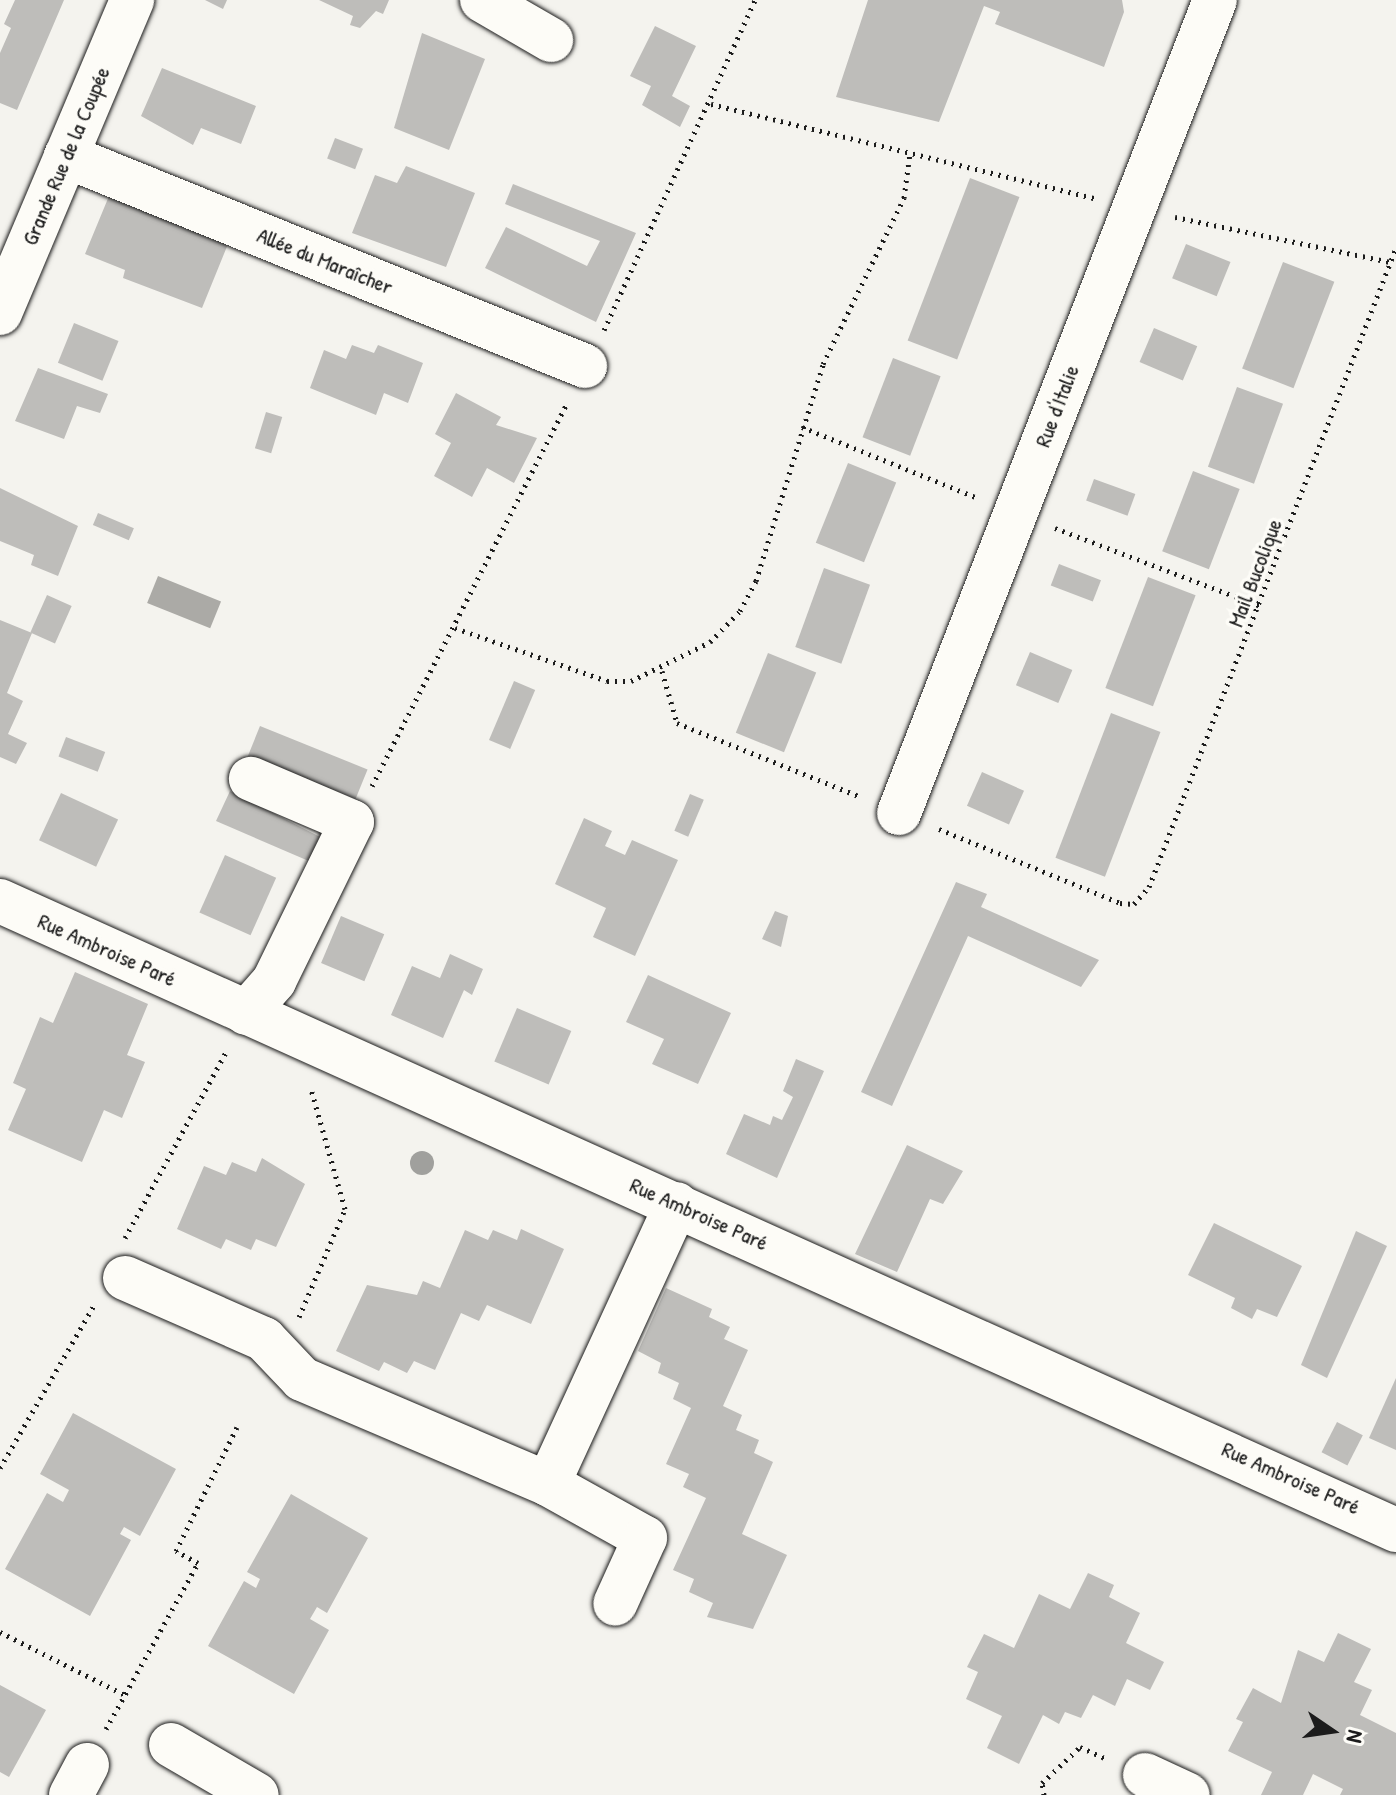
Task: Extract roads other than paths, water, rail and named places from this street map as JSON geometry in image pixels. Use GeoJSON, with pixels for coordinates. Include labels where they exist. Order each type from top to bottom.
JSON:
{"type":"FeatureCollection","features":[{"type":"Feature","properties":{"kind":"street","name":"Grande Rue de la Coupée"},"geometry":{"type":"LineString","coordinates":[[0,313],[132,0]]}},
{"type":"Feature","properties":{"kind":"street"},"geometry":{"type":"LineString","coordinates":[[482,0],[551,40]]}},
{"type":"Feature","properties":{"kind":"street","name":"Rue d'Italie"},"geometry":{"type":"LineString","coordinates":[[899,813],[1215,0]]}},
{"type":"Feature","properties":{"kind":"street","name":"Allée du Maraîcher"},"geometry":{"type":"LineString","coordinates":[[66,156],[585,366]]}},
{"type":"Feature","properties":{"kind":"street"},"geometry":{"type":"LineString","coordinates":[[246,1013],[274,981],[352,822],[251,779]]}},
{"type":"Feature","properties":{"kind":"street","name":"Rue Ambroise Paré"},"geometry":{"type":"LineString","coordinates":[[0,901],[1396,1530]]}},
{"type":"Feature","properties":{"kind":"street"},"geometry":{"type":"LineString","coordinates":[[548,1484],[677,1204]]}},
{"type":"Feature","properties":{"kind":"street"},"geometry":{"type":"LineString","coordinates":[[125,1278],[264,1339],[302,1379],[548,1484],[645,1538],[615,1604]]}},
{"type":"Feature","properties":{"kind":"street"},"geometry":{"type":"LineString","coordinates":[[171,1745],[257,1795]]}},
{"type":"Feature","properties":{"kind":"street"},"geometry":{"type":"LineString","coordinates":[[1145,1775],[1188,1795]]}}]}
